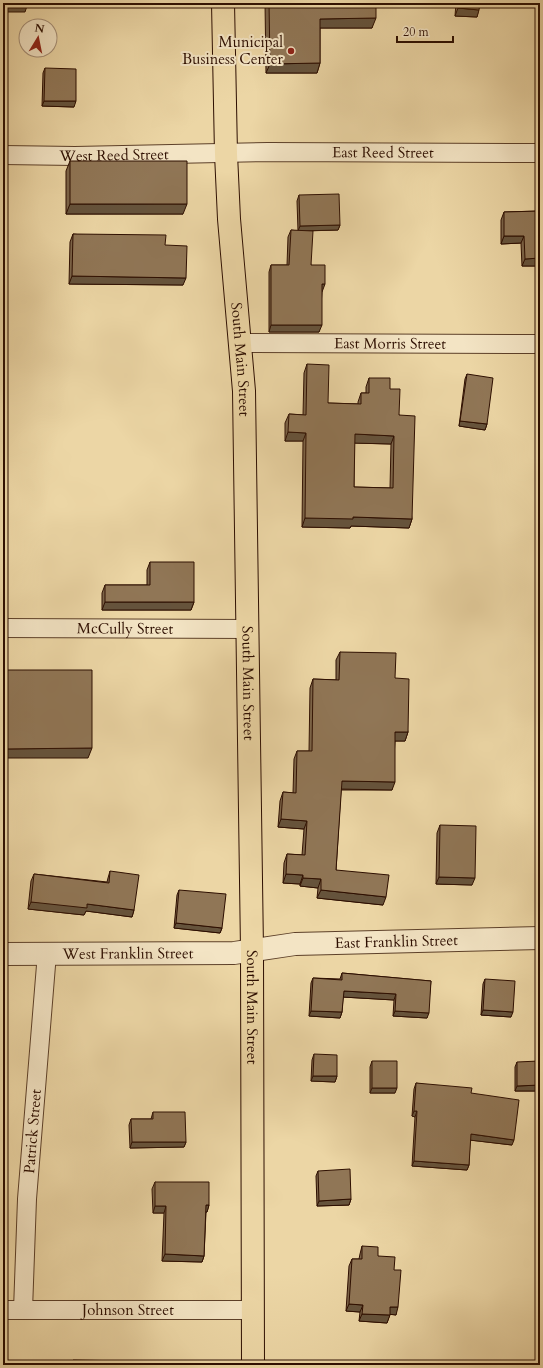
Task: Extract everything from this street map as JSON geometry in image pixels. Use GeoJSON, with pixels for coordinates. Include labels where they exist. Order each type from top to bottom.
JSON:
{"type":"FeatureCollection","features":[{"type":"Feature","properties":{"kind":"main road","name":"South Main Street"},"geometry":{"type":"LineString","coordinates":[[223,3],[226,154],[229,218],[244,390],[252,950],[253,1365]]}},
{"type":"Feature","properties":{"kind":"street","name":"East Reed Street"},"geometry":{"type":"LineString","coordinates":[[226,154],[268,152],[540,153]]}},
{"type":"Feature","properties":{"kind":"street","name":"West Reed Street"},"geometry":{"type":"LineString","coordinates":[[3,155],[75,156],[226,154]]}},
{"type":"Feature","properties":{"kind":"street","name":"East Morris Street"},"geometry":{"type":"LineString","coordinates":[[240,343],[540,344]]}},
{"type":"Feature","properties":{"kind":"street","name":"McCully Street"},"geometry":{"type":"LineString","coordinates":[[3,628],[248,629]]}},
{"type":"Feature","properties":{"kind":"street","name":"East Franklin Street"},"geometry":{"type":"LineString","coordinates":[[252,950],[295,944],[540,938]]}},
{"type":"Feature","properties":{"kind":"street","name":"West Franklin Street"},"geometry":{"type":"LineString","coordinates":[[3,954],[229,953],[252,950]]}},
{"type":"Feature","properties":{"kind":"street","name":"Patrick Street"},"geometry":{"type":"LineString","coordinates":[[23,1310],[27,1199],[47,954]]}},
{"type":"Feature","properties":{"kind":"street","name":"Johnson Street"},"geometry":{"type":"LineString","coordinates":[[3,1310],[253,1310]]}},
{"type":"Feature","properties":{"kind":"building","name":"Municipal Business Center"},"geometry":{"type":"Polygon","coordinates":[[[269,3],[376,3],[376,18],[320,19],[320,63],[270,64],[269,3]]]}},
{"type":"Feature","properties":{"kind":"building"},"geometry":{"type":"Polygon","coordinates":[[[458,3],[480,3],[479,10],[458,8],[458,3]]]}},
{"type":"Feature","properties":{"kind":"building"},"geometry":{"type":"Polygon","coordinates":[[[45,68],[76,69],[76,101],[44,101],[45,68]]]}},
{"type":"Feature","properties":{"kind":"building"},"geometry":{"type":"Polygon","coordinates":[[[70,161],[187,161],[187,204],[70,204],[70,161]]]}},
{"type":"Feature","properties":{"kind":"building"},"geometry":{"type":"Polygon","coordinates":[[[339,194],[340,225],[300,226],[299,195],[339,194]]]}},
{"type":"Feature","properties":{"kind":"building"},"geometry":{"type":"Polygon","coordinates":[[[540,211],[540,258],[525,259],[524,236],[504,236],[504,212],[540,211]]]}},
{"type":"Feature","properties":{"kind":"building"},"geometry":{"type":"Polygon","coordinates":[[[291,230],[313,231],[311,265],[325,265],[325,284],[322,284],[322,325],[271,325],[271,265],[289,265],[291,230]]]}},
{"type":"Feature","properties":{"kind":"building"},"geometry":{"type":"Polygon","coordinates":[[[73,234],[166,235],[165,245],[187,246],[186,278],[72,276],[73,234]]]}},
{"type":"Feature","properties":{"kind":"building"},"geometry":{"type":"Polygon","coordinates":[[[307,364],[329,365],[328,403],[361,404],[361,393],[369,393],[369,378],[390,378],[390,389],[400,389],[399,415],[415,416],[412,519],[353,517],[353,519],[305,518],[306,433],[288,432],[289,414],[306,415],[307,364]],[[355,434],[354,487],[393,488],[394,436],[355,434]]]}},
{"type":"Feature","properties":{"kind":"building"},"geometry":{"type":"Polygon","coordinates":[[[467,374],[493,378],[487,424],[460,421],[467,374]]]}},
{"type":"Feature","properties":{"kind":"building"},"geometry":{"type":"Polygon","coordinates":[[[150,562],[194,562],[194,602],[105,602],[105,585],[150,585],[150,562]]]}},
{"type":"Feature","properties":{"kind":"building"},"geometry":{"type":"Polygon","coordinates":[[[340,652],[396,653],[395,678],[409,679],[408,732],[395,732],[395,782],[342,781],[336,870],[389,875],[386,897],[321,890],[321,879],[303,878],[303,875],[286,874],[287,854],[305,855],[307,821],[281,819],[283,792],[296,793],[297,751],[312,751],[313,679],[339,680],[340,652]]]}},
{"type":"Feature","properties":{"kind":"building"},"geometry":{"type":"Polygon","coordinates":[[[3,670],[92,670],[92,748],[3,749],[3,670]]]}},
{"type":"Feature","properties":{"kind":"building"},"geometry":{"type":"Polygon","coordinates":[[[440,825],[476,826],[475,878],[439,877],[440,825]]]}},
{"type":"Feature","properties":{"kind":"building"},"geometry":{"type":"Polygon","coordinates":[[[110,871],[139,875],[134,910],[87,904],[87,908],[31,902],[34,874],[109,883],[110,871]]]}},
{"type":"Feature","properties":{"kind":"building"},"geometry":{"type":"Polygon","coordinates":[[[179,890],[226,894],[222,928],[176,923],[179,890]]]}},
{"type":"Feature","properties":{"kind":"building"},"geometry":{"type":"Polygon","coordinates":[[[342,973],[431,981],[429,1013],[395,1011],[396,994],[344,991],[342,1012],[311,1011],[313,978],[342,980],[342,973]]]}},
{"type":"Feature","properties":{"kind":"building"},"geometry":{"type":"Polygon","coordinates":[[[485,979],[515,981],[513,1012],[483,1010],[485,979]]]}},
{"type":"Feature","properties":{"kind":"building"},"geometry":{"type":"Polygon","coordinates":[[[314,1054],[337,1055],[337,1076],[313,1076],[314,1054]]]}},
{"type":"Feature","properties":{"kind":"building"},"geometry":{"type":"Polygon","coordinates":[[[372,1061],[397,1061],[397,1088],[372,1088],[372,1061]]]}},
{"type":"Feature","properties":{"kind":"building"},"geometry":{"type":"Polygon","coordinates":[[[539,1061],[540,1085],[517,1086],[517,1062],[539,1061]]]}},
{"type":"Feature","properties":{"kind":"building"},"geometry":{"type":"Polygon","coordinates":[[[416,1083],[472,1088],[471,1093],[519,1100],[514,1140],[471,1134],[469,1165],[414,1161],[417,1111],[414,1111],[416,1083]]]}},
{"type":"Feature","properties":{"kind":"building"},"geometry":{"type":"Polygon","coordinates":[[[153,1112],[185,1112],[186,1142],[132,1142],[131,1119],[153,1119],[153,1112]]]}},
{"type":"Feature","properties":{"kind":"building"},"geometry":{"type":"Polygon","coordinates":[[[350,1169],[351,1199],[319,1201],[318,1171],[350,1169]]]}},
{"type":"Feature","properties":{"kind":"building"},"geometry":{"type":"Polygon","coordinates":[[[155,1182],[209,1182],[209,1205],[206,1205],[204,1256],[165,1254],[166,1206],[155,1206],[155,1182]]]}},
{"type":"Feature","properties":{"kind":"building"},"geometry":{"type":"Polygon","coordinates":[[[362,1246],[378,1247],[378,1256],[395,1257],[394,1270],[401,1270],[398,1307],[390,1307],[390,1315],[362,1314],[363,1305],[349,1304],[352,1259],[362,1259],[362,1246]]]}},
{"type":"Feature","properties":{"kind":"building"},"geometry":{"type":"Polygon","coordinates":[[[73,1360],[130,1361],[130,1365],[73,1365],[73,1360]]]}},
{"type":"Feature","properties":{"kind":"building"},"geometry":{"type":"Polygon","coordinates":[[[3,1362],[22,1363],[22,1365],[3,1365],[3,1362]]]}},
{"type":"Feature","properties":{"kind":"place","name":"Municipal Business Center"},"geometry":{"type":"Point","coordinates":[291,51]}}]}
